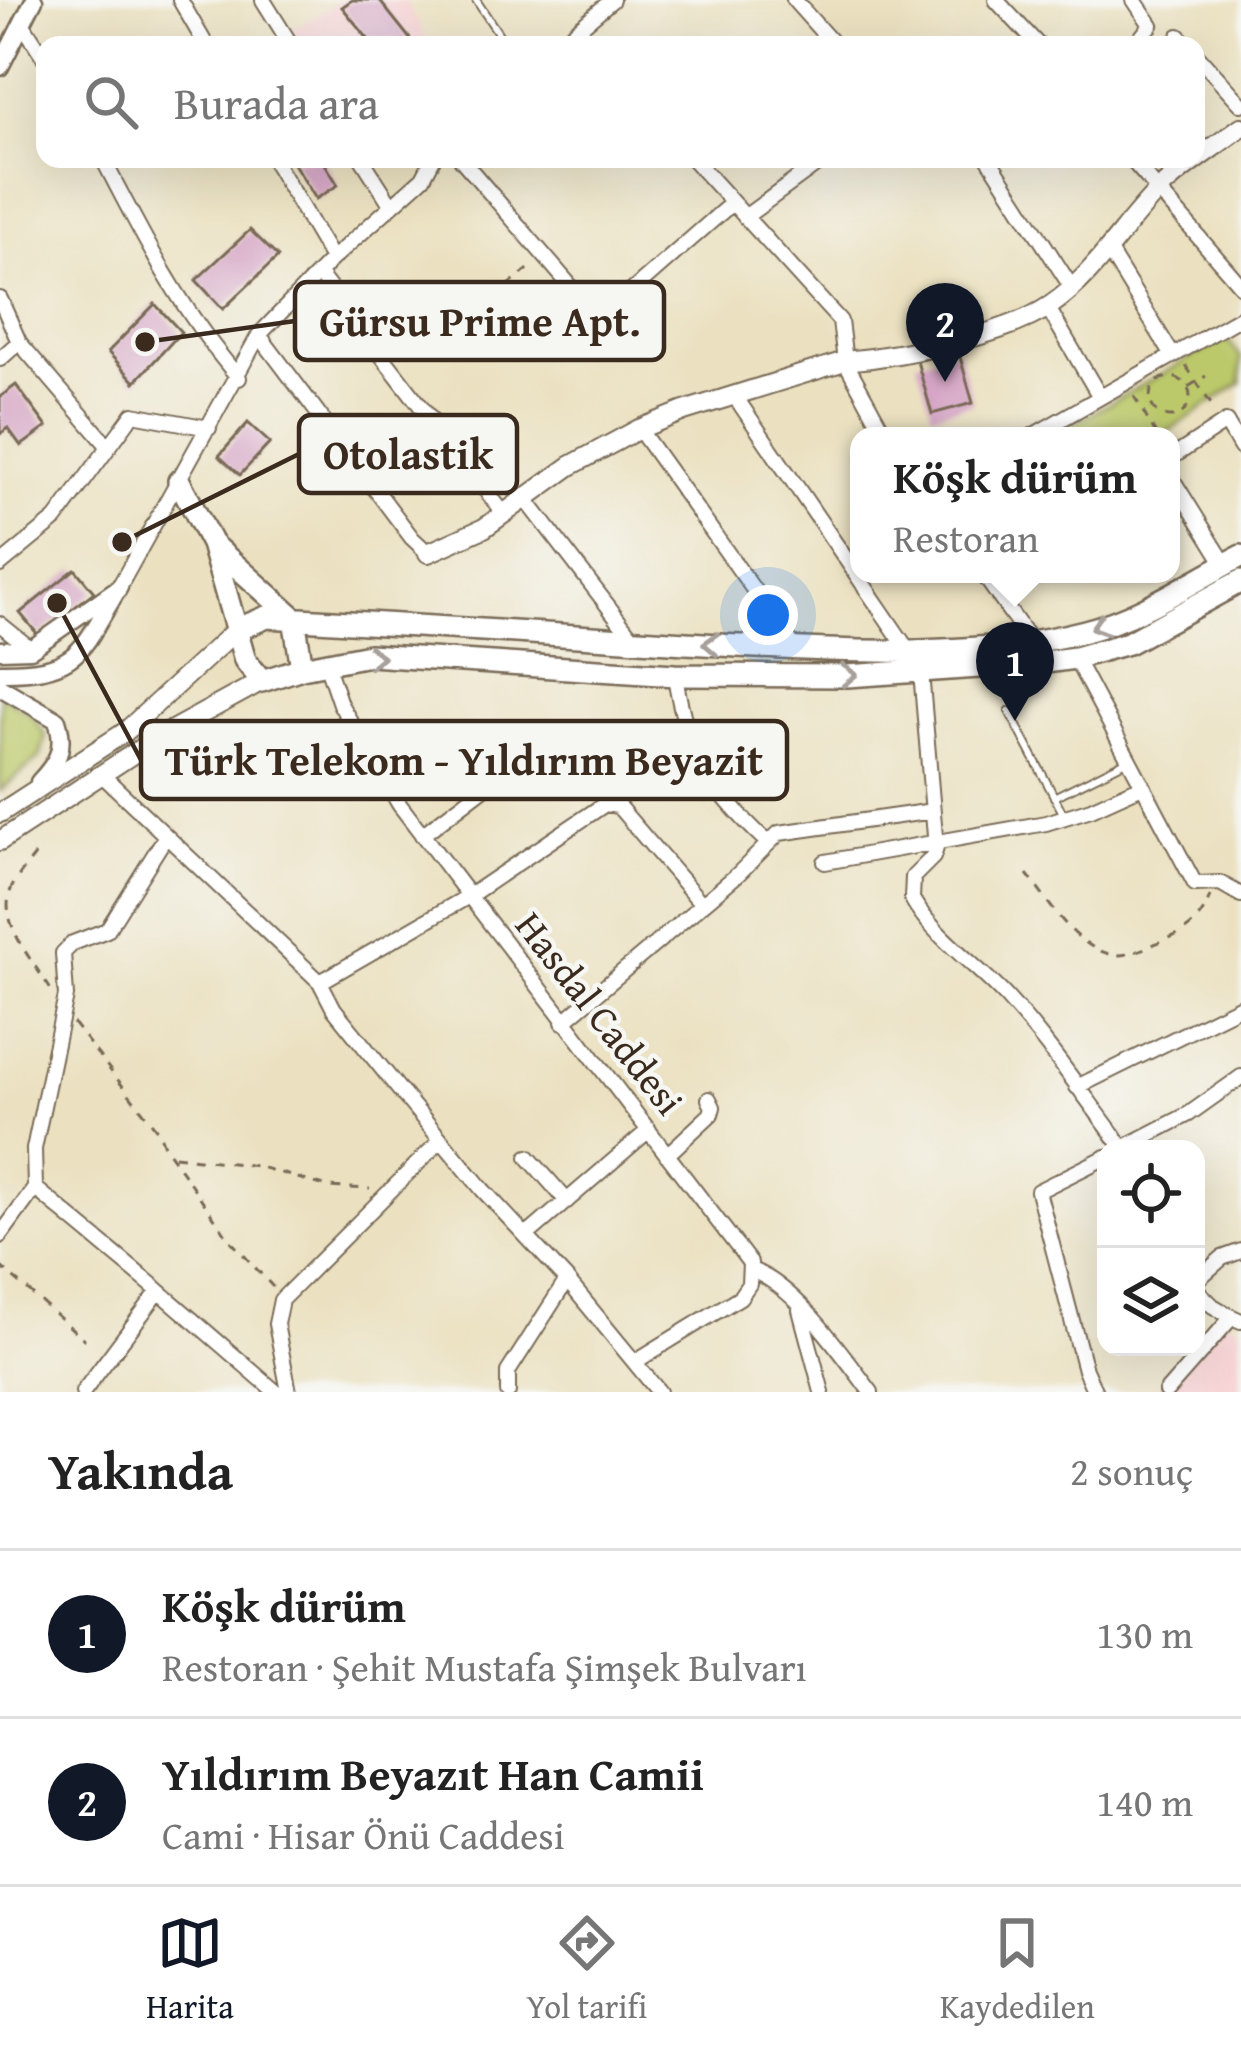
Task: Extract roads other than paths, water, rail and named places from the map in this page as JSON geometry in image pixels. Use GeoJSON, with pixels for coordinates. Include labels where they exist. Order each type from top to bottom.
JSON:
{"type":"FeatureCollection","features":[{"type":"Feature","properties":{"kind":"main road"},"geometry":{"type":"LineString","coordinates":[[1205,155],[1241,127]]}},
{"type":"Feature","properties":{"kind":"main road"},"geometry":{"type":"LineString","coordinates":[[428,553],[484,528],[570,466],[639,429],[845,362],[963,338],[1048,308],[1072,288],[1157,193],[1189,168]]}},
{"type":"Feature","properties":{"kind":"main road"},"geometry":{"type":"LineString","coordinates":[[179,481],[212,544],[245,660],[262,681]]}},
{"type":"Feature","properties":{"kind":"main road"},"geometry":{"type":"LineString","coordinates":[[212,544],[294,618],[302,668]]}},
{"type":"Feature","properties":{"kind":"main road"},"geometry":{"type":"LineString","coordinates":[[0,841],[154,740],[262,681],[302,668],[369,655],[675,675],[921,672],[1035,652],[1237,576]]}},
{"type":"Feature","properties":{"kind":"main road"},"geometry":{"type":"LineString","coordinates":[[0,813],[125,732],[236,630],[268,616],[796,650],[1035,652],[1076,658],[1148,635],[1237,576]]}},
{"type":"Feature","properties":{"kind":"street"},"geometry":{"type":"LineString","coordinates":[[0,67],[34,0]]}},
{"type":"Feature","properties":{"kind":"street"},"geometry":{"type":"LineString","coordinates":[[180,0],[201,36]]}},
{"type":"Feature","properties":{"kind":"street"},"geometry":{"type":"LineString","coordinates":[[262,0],[285,36]]}},
{"type":"Feature","properties":{"kind":"street"},"geometry":{"type":"LineString","coordinates":[[570,36],[612,0]]}},
{"type":"Feature","properties":{"kind":"street"},"geometry":{"type":"LineString","coordinates":[[794,0],[826,36]]}},
{"type":"Feature","properties":{"kind":"street"},"geometry":{"type":"LineString","coordinates":[[996,0],[1030,36]]}},
{"type":"Feature","properties":{"kind":"street"},"geometry":{"type":"LineString","coordinates":[[1134,0],[1150,26],[1142,36]]}},
{"type":"Feature","properties":{"kind":"street"},"geometry":{"type":"LineString","coordinates":[[22,23],[36,45]]}},
{"type":"Feature","properties":{"kind":"street"},"geometry":{"type":"LineString","coordinates":[[578,29],[584,36]]}},
{"type":"Feature","properties":{"kind":"street"},"geometry":{"type":"LineString","coordinates":[[1205,64],[1241,104]]}},
{"type":"Feature","properties":{"kind":"street"},"geometry":{"type":"LineString","coordinates":[[109,168],[162,274],[239,378]]}},
{"type":"Feature","properties":{"kind":"street"},"geometry":{"type":"LineString","coordinates":[[278,168],[332,259]]}},
{"type":"Feature","properties":{"kind":"street"},"geometry":{"type":"LineString","coordinates":[[368,168],[392,206]]}},
{"type":"Feature","properties":{"kind":"street"},"geometry":{"type":"LineString","coordinates":[[0,672],[40,672],[77,656],[239,378],[259,335],[428,168]]}},
{"type":"Feature","properties":{"kind":"street"},"geometry":{"type":"LineString","coordinates":[[469,168],[611,333]]}},
{"type":"Feature","properties":{"kind":"street"},"geometry":{"type":"LineString","coordinates":[[701,168],[839,321],[845,362],[881,427]]}},
{"type":"Feature","properties":{"kind":"street"},"geometry":{"type":"LineString","coordinates":[[745,218],[812,168]]}},
{"type":"Feature","properties":{"kind":"street"},"geometry":{"type":"LineString","coordinates":[[995,168],[1072,288]]}},
{"type":"Feature","properties":{"kind":"street"},"geometry":{"type":"LineString","coordinates":[[1139,168],[1241,286]]}},
{"type":"Feature","properties":{"kind":"street"},"geometry":{"type":"LineString","coordinates":[[599,320],[732,203]]}},
{"type":"Feature","properties":{"kind":"street"},"geometry":{"type":"LineString","coordinates":[[1107,248],[1175,355]]}},
{"type":"Feature","properties":{"kind":"street"},"geometry":{"type":"LineString","coordinates":[[318,273],[504,514]]}},
{"type":"Feature","properties":{"kind":"street"},"geometry":{"type":"LineString","coordinates":[[0,298],[19,342],[109,447]]}},
{"type":"Feature","properties":{"kind":"street"},"geometry":{"type":"LineString","coordinates":[[1048,308],[1100,398]]}},
{"type":"Feature","properties":{"kind":"street"},"geometry":{"type":"LineString","coordinates":[[1049,427],[1241,317]]}},
{"type":"Feature","properties":{"kind":"street"},"geometry":{"type":"LineString","coordinates":[[259,335],[428,553]]}},
{"type":"Feature","properties":{"kind":"street"},"geometry":{"type":"LineString","coordinates":[[0,358],[19,342]]}},
{"type":"Feature","properties":{"kind":"street"},"geometry":{"type":"LineString","coordinates":[[734,395],[850,564]]}},
{"type":"Feature","properties":{"kind":"street"},"geometry":{"type":"LineString","coordinates":[[0,565],[56,519],[133,414],[209,428]]}},
{"type":"Feature","properties":{"kind":"street"},"geometry":{"type":"LineString","coordinates":[[1180,452],[1226,422],[1241,448]]}},
{"type":"Feature","properties":{"kind":"street"},"geometry":{"type":"LineString","coordinates":[[639,429],[796,650]]}},
{"type":"Feature","properties":{"kind":"street"},"geometry":{"type":"LineString","coordinates":[[1180,490],[1237,576]]}},
{"type":"Feature","properties":{"kind":"street"},"geometry":{"type":"LineString","coordinates":[[525,498],[634,640]]}},
{"type":"Feature","properties":{"kind":"street"},"geometry":{"type":"LineString","coordinates":[[843,554],[850,549]]}},
{"type":"Feature","properties":{"kind":"street"},"geometry":{"type":"LineString","coordinates":[[863,583],[908,650]]}},
{"type":"Feature","properties":{"kind":"street"},"geometry":{"type":"LineString","coordinates":[[989,583],[1035,652]]}},
{"type":"Feature","properties":{"kind":"street"},"geometry":{"type":"LineString","coordinates":[[0,650],[31,649],[119,587]]}},
{"type":"Feature","properties":{"kind":"street"},"geometry":{"type":"LineString","coordinates":[[0,624],[31,649]]}},
{"type":"Feature","properties":{"kind":"street"},"geometry":{"type":"LineString","coordinates":[[1076,658],[1195,884],[1212,882],[1241,895]]}},
{"type":"Feature","properties":{"kind":"street","name":"Hasdal Caddesi"},"geometry":{"type":"LineString","coordinates":[[326,663],[340,704],[399,805],[751,1270],[774,1280],[799,1305],[871,1392]]}},
{"type":"Feature","properties":{"kind":"street"},"geometry":{"type":"LineString","coordinates":[[921,672],[936,843],[933,857],[913,878],[914,904],[1008,999],[1116,1140]]}},
{"type":"Feature","properties":{"kind":"street"},"geometry":{"type":"LineString","coordinates":[[675,675],[681,719],[694,754],[737,814],[767,842]]}},
{"type":"Feature","properties":{"kind":"street"},"geometry":{"type":"LineString","coordinates":[[0,687],[57,720],[60,728],[58,763],[26,796]]}},
{"type":"Feature","properties":{"kind":"street"},"geometry":{"type":"LineString","coordinates":[[101,774],[320,982],[334,1010],[659,1392]]}},
{"type":"Feature","properties":{"kind":"street"},"geometry":{"type":"LineString","coordinates":[[422,835],[486,786]]}},
{"type":"Feature","properties":{"kind":"street"},"geometry":{"type":"LineString","coordinates":[[826,862],[1065,818],[1142,786]]}},
{"type":"Feature","properties":{"kind":"street"},"geometry":{"type":"LineString","coordinates":[[320,982],[469,896],[600,806],[618,806],[701,904]]}},
{"type":"Feature","properties":{"kind":"street"},"geometry":{"type":"LineString","coordinates":[[563,1022],[767,842],[789,830],[933,812]]}},
{"type":"Feature","properties":{"kind":"street"},"geometry":{"type":"LineString","coordinates":[[0,1236],[35,1187],[34,1149],[68,986],[63,953],[73,943],[107,930],[166,836]]}},
{"type":"Feature","properties":{"kind":"street"},"geometry":{"type":"LineString","coordinates":[[1077,1087],[1241,1006]]}},
{"type":"Feature","properties":{"kind":"street"},"geometry":{"type":"LineString","coordinates":[[1140,1140],[1189,1114],[1240,1078]]}},
{"type":"Feature","properties":{"kind":"street"},"geometry":{"type":"LineString","coordinates":[[667,1155],[711,1114],[709,1099]]}},
{"type":"Feature","properties":{"kind":"street"},"geometry":{"type":"LineString","coordinates":[[526,1236],[649,1130]]}},
{"type":"Feature","properties":{"kind":"street"},"geometry":{"type":"LineString","coordinates":[[289,1392],[276,1324],[278,1306],[441,1139]]}},
{"type":"Feature","properties":{"kind":"street"},"geometry":{"type":"LineString","coordinates":[[528,1156],[568,1201]]}},
{"type":"Feature","properties":{"kind":"street"},"geometry":{"type":"LineString","coordinates":[[1095,1392],[1085,1370],[1038,1191],[1097,1162]]}},
{"type":"Feature","properties":{"kind":"street"},"geometry":{"type":"LineString","coordinates":[[35,1187],[276,1392]]}},
{"type":"Feature","properties":{"kind":"street"},"geometry":{"type":"LineString","coordinates":[[1205,1276],[1222,1258],[1241,1251]]}},
{"type":"Feature","properties":{"kind":"street"},"geometry":{"type":"LineString","coordinates":[[636,1360],[740,1297],[751,1270]]}},
{"type":"Feature","properties":{"kind":"street"},"geometry":{"type":"LineString","coordinates":[[508,1392],[508,1372],[567,1280]]}},
{"type":"Feature","properties":{"kind":"street"},"geometry":{"type":"LineString","coordinates":[[83,1392],[159,1291]]}},
{"type":"Feature","properties":{"kind":"street"},"geometry":{"type":"LineString","coordinates":[[1166,1392],[1236,1319],[1205,1296]]}},
{"type":"Feature","properties":{"kind":"street"},"geometry":{"type":"LineString","coordinates":[[799,1305],[822,1392]]}},
{"type":"Feature","properties":{"kind":"lane"},"geometry":{"type":"LineString","coordinates":[[476,0],[500,36]]}},
{"type":"Feature","properties":{"kind":"lane"},"geometry":{"type":"LineString","coordinates":[[1010,711],[1065,818]]}},
{"type":"Feature","properties":{"kind":"lane"},"geometry":{"type":"LineString","coordinates":[[1054,797],[1128,760]]}},
{"type":"Feature","properties":{"kind":"place","name":"Gürsu Prime Apt."},"geometry":{"type":"Point","coordinates":[145,342]}},
{"type":"Feature","properties":{"kind":"place","name":"Yıldırım Beyazıt Han Camii"},"geometry":{"type":"Point","coordinates":[945,382]}},
{"type":"Feature","properties":{"kind":"place","name":"Otolastik"},"geometry":{"type":"Point","coordinates":[122,542]}},
{"type":"Feature","properties":{"kind":"place","name":"Türk Telekom - Yıldırım Beyazit"},"geometry":{"type":"Point","coordinates":[57,603]}},
{"type":"Feature","properties":{"kind":"place","name":"Köşk dürüm"},"geometry":{"type":"Point","coordinates":[1015,721]}}]}
